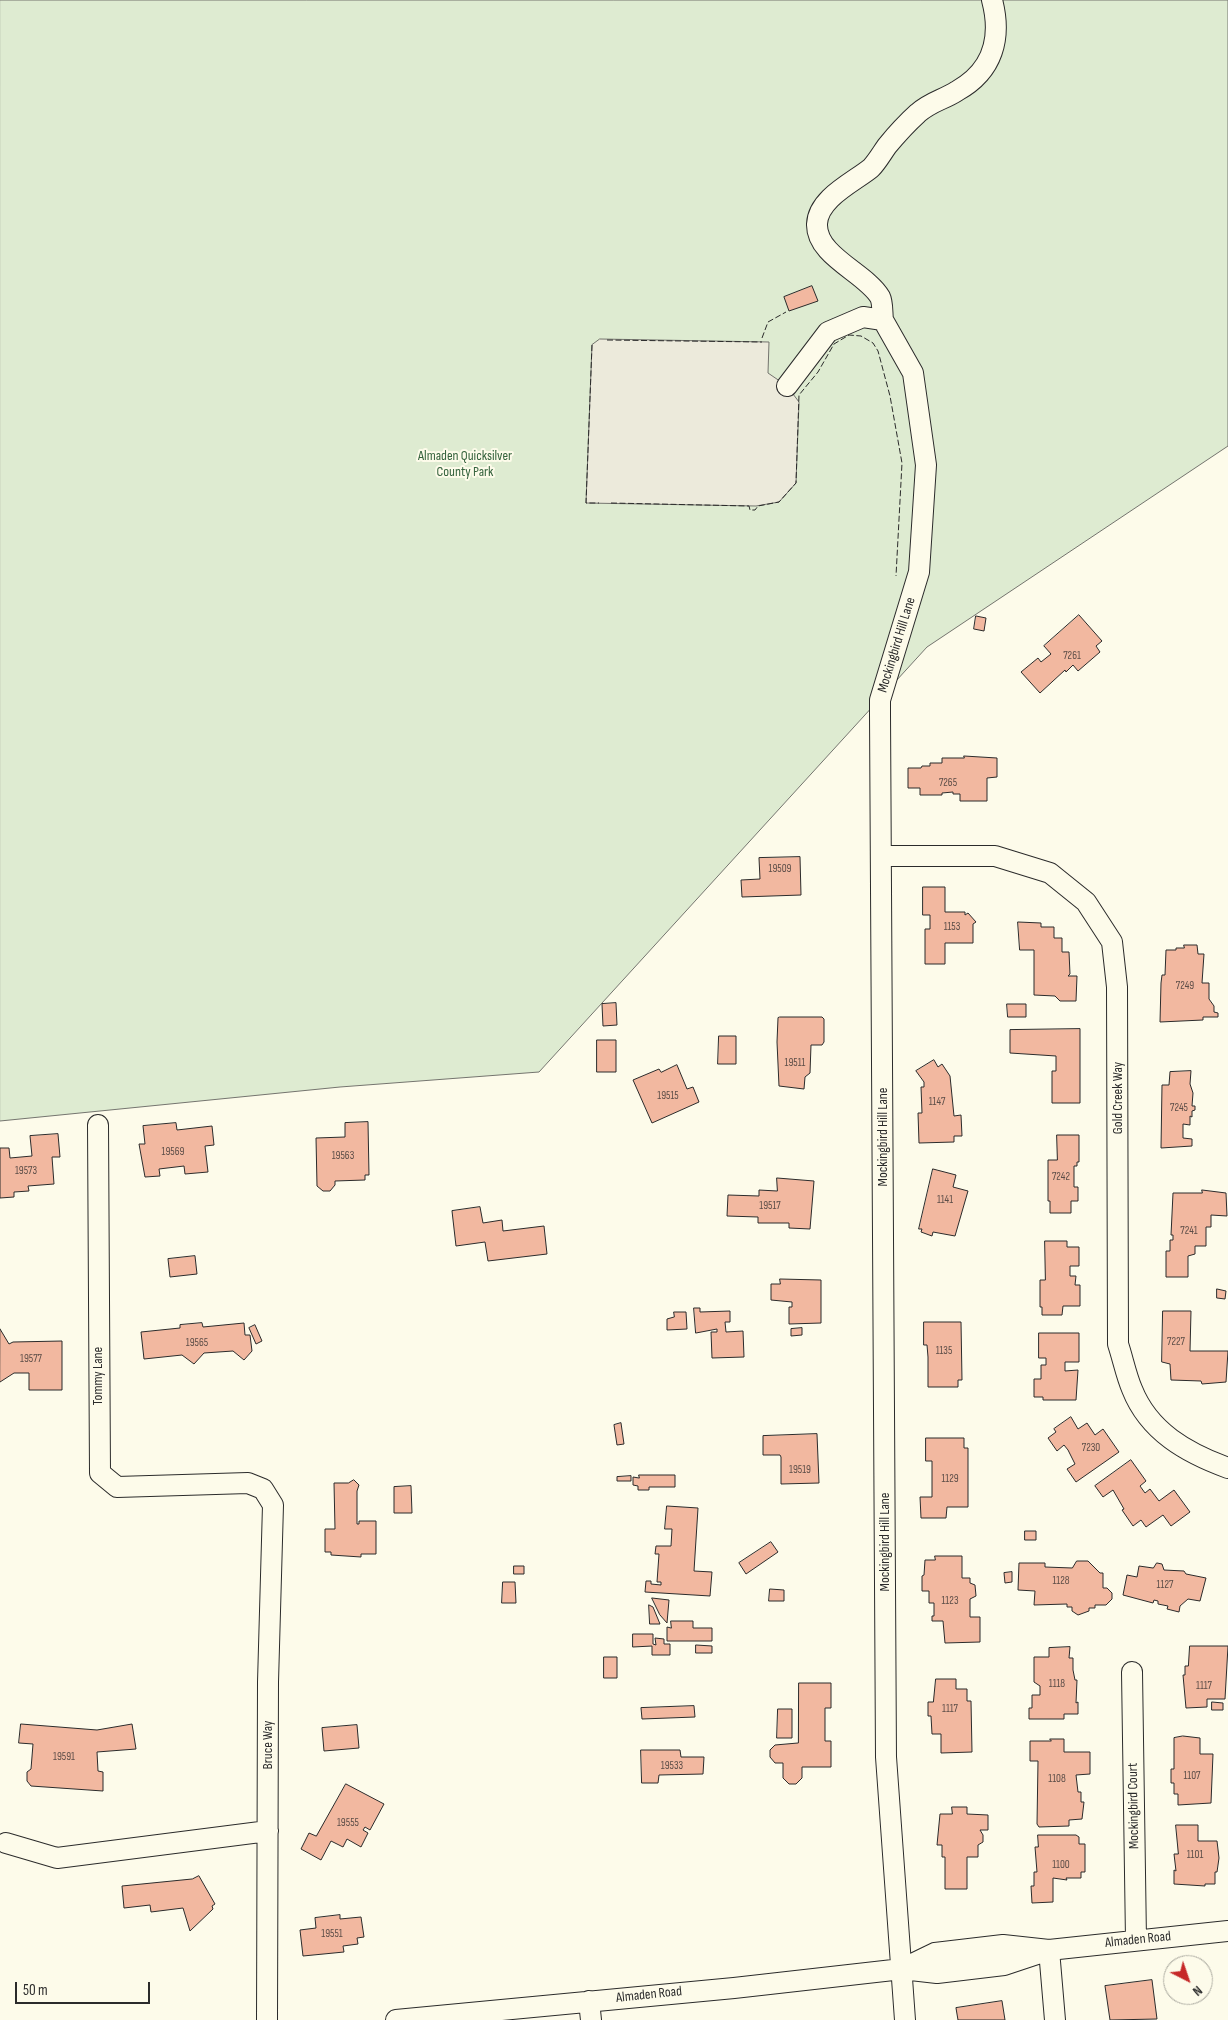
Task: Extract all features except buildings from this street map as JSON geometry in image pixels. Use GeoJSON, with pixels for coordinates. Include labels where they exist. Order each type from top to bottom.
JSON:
{"type":"FeatureCollection","features":[{"type":"Feature","properties":{"kind":"street","name":"Mockingbird Hill Lane"},"geometry":{"type":"LineString","coordinates":[[904,2020],[886,1757],[880,700],[919,572],[926,464],[913,373],[883,320],[881,300],[874,288],[842,263],[820,237],[817,225],[819,216],[829,201],[872,166],[909,121],[930,102],[958,91],[988,63],[995,44],[997,31],[992,0]]}},
{"type":"Feature","properties":{"kind":"street"},"geometry":{"type":"LineString","coordinates":[[787,386],[828,332],[862,317],[883,320]]}},
{"type":"Feature","properties":{"kind":"street","name":"Gold Creek Way"},"geometry":{"type":"LineString","coordinates":[[881,856],[995,856],[1050,873],[1086,902],[1112,942],[1118,987],[1118,1344],[1132,1390],[1158,1431],[1202,1459],[1228,1468]]}},
{"type":"Feature","properties":{"kind":"street","name":"Tommy Lane"},"geometry":{"type":"LineString","coordinates":[[98,1125],[100,1472],[117,1487],[248,1483]]}},
{"type":"Feature","properties":{"kind":"street","name":"Bruce Way"},"geometry":{"type":"LineString","coordinates":[[248,1483],[263,1489],[273,1505],[268,1682],[267,2020]]}},
{"type":"Feature","properties":{"kind":"street","name":"Mockingbird Court"},"geometry":{"type":"LineString","coordinates":[[1132,1672],[1136,1940]]}},
{"type":"Feature","properties":{"kind":"street"},"geometry":{"type":"LineString","coordinates":[[6,1842],[57,1858],[268,1831]]}},
{"type":"Feature","properties":{"kind":"street","name":"Almaden Road"},"geometry":{"type":"LineString","coordinates":[[396,2020],[590,2010],[902,1969],[935,1953],[1003,1945],[1049,1950],[1228,1931]]}},
{"type":"Feature","properties":{"kind":"street"},"geometry":{"type":"LineString","coordinates":[[1049,1950],[1055,2020]]}},
{"type":"Feature","properties":{"kind":"green space","name":"Almaden Quicksilver County Park"},"geometry":{"type":"Polygon","coordinates":[[[0,0],[1228,0],[1228,446],[927,647],[539,1072],[340,1087],[0,1121],[0,0]]]}},
{"type":"Feature","properties":{"kind":"shaded area"},"geometry":{"type":"Polygon","coordinates":[[[600,339],[769,342],[768,373],[787,386],[799,402],[796,483],[779,502],[756,506],[586,503],[592,345],[600,339]]]}},
{"type":"Feature","properties":{"kind":"fence"},"geometry":{"type":"LineString","coordinates":[[762,338],[768,322],[786,312]]}},
{"type":"Feature","properties":{"kind":"fence"},"geometry":{"type":"LineString","coordinates":[[611,503],[749,506],[750,510],[755,510],[758,506],[779,502],[796,483],[799,395],[818,372],[834,344],[849,335],[861,336],[873,343],[878,351],[890,396],[902,463],[896,576]]}},
{"type":"Feature","properties":{"kind":"fence"},"geometry":{"type":"LineString","coordinates":[[607,340],[762,342]]}},
{"type":"Feature","properties":{"kind":"fence"},"geometry":{"type":"LineString","coordinates":[[592,345],[586,503],[599,503]]}}]}
